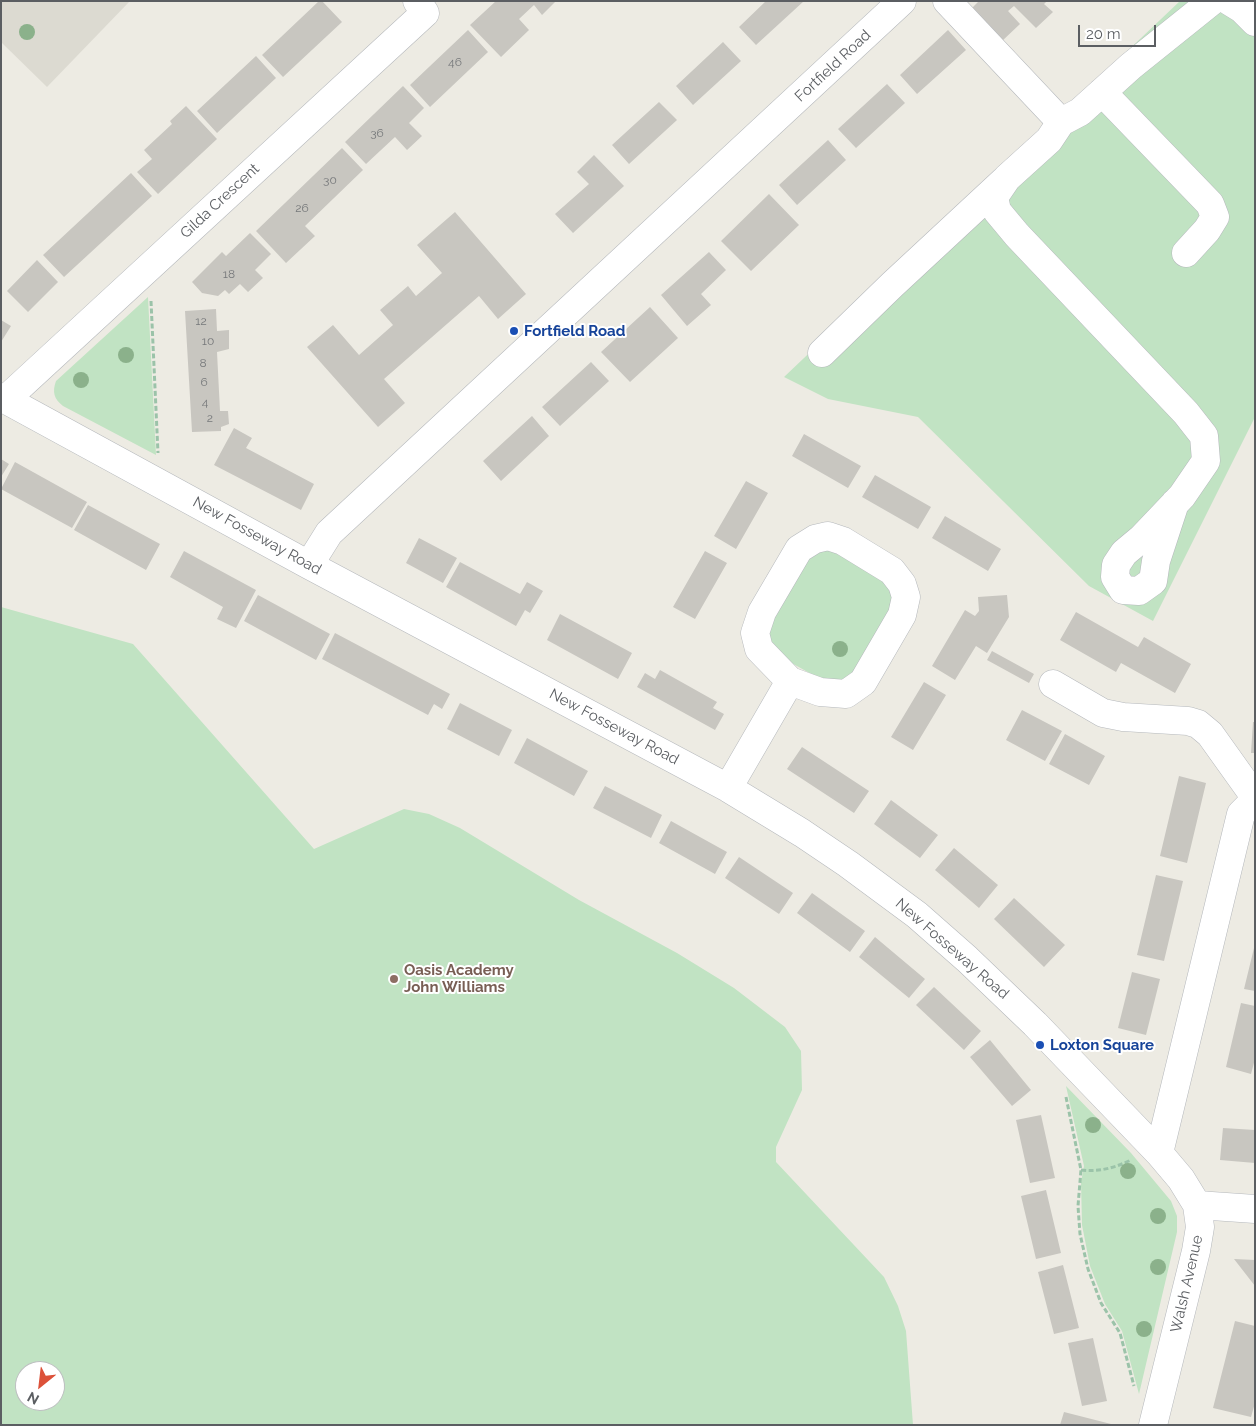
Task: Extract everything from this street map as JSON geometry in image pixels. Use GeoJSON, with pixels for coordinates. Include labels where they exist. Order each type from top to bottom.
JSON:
{"type":"FeatureCollection","features":[{"type":"Feature","properties":{"kind":"street","name":"Fortfield Road"},"geometry":{"type":"LineString","coordinates":[[309,565],[329,533],[902,1]]}},
{"type":"Feature","properties":{"kind":"street"},"geometry":{"type":"LineString","coordinates":[[947,1],[1061,122]]}},
{"type":"Feature","properties":{"kind":"street"},"geometry":{"type":"LineString","coordinates":[[822,353],[1049,140],[1061,122],[1080,112],[1131,66],[1212,1]]}},
{"type":"Feature","properties":{"kind":"street"},"geometry":{"type":"LineString","coordinates":[[1230,1],[1242,9],[1255,22]]}},
{"type":"Feature","properties":{"kind":"street","name":"Gilda Crescent"},"geometry":{"type":"LineString","coordinates":[[3,398],[150,266],[426,5]]}},
{"type":"Feature","properties":{"kind":"street"},"geometry":{"type":"LineString","coordinates":[[1102,92],[1210,204],[1215,217],[1207,230],[1186,253]]}},
{"type":"Feature","properties":{"kind":"street"},"geometry":{"type":"LineString","coordinates":[[1007,178],[994,197],[997,211],[1186,413],[1204,436],[1206,461],[1175,503]]}},
{"type":"Feature","properties":{"kind":"street","name":"New Fosseway Road"},"geometry":{"type":"LineString","coordinates":[[3,398],[309,565],[728,788],[802,832],[917,914],[1029,1018],[1156,1149]]}},
{"type":"Feature","properties":{"kind":"street"},"geometry":{"type":"LineString","coordinates":[[828,536],[842,541],[892,571],[902,584],[906,597],[902,615],[863,682],[846,694],[820,692],[790,681],[759,649],[755,632],[762,612],[799,549],[815,539],[828,536]]}},
{"type":"Feature","properties":{"kind":"street"},"geometry":{"type":"LineString","coordinates":[[728,788],[790,681]]}},
{"type":"Feature","properties":{"kind":"street"},"geometry":{"type":"LineString","coordinates":[[1053,684],[1103,713],[1124,717],[1188,721],[1198,724],[1210,734],[1255,799],[1242,814],[1156,1149]]}},
{"type":"Feature","properties":{"kind":"street","name":"Walsh Avenue"},"geometry":{"type":"LineString","coordinates":[[1155,1413],[1196,1251],[1200,1227],[1197,1205],[1181,1179],[1156,1149]]}},
{"type":"Feature","properties":{"kind":"street"},"geometry":{"type":"LineString","coordinates":[[1197,1205],[1255,1209]]}},
{"type":"Feature","properties":{"kind":"path"},"geometry":{"type":"LineString","coordinates":[[150,266],[160,483]]}},
{"type":"Feature","properties":{"kind":"path"},"geometry":{"type":"LineString","coordinates":[[1074,1065],[1063,1082],[1081,1170],[1078,1206],[1080,1234],[1088,1269],[1101,1303],[1120,1333],[1137,1397],[1155,1413]]}},
{"type":"Feature","properties":{"kind":"path"},"geometry":{"type":"LineString","coordinates":[[1081,1170],[1097,1171],[1112,1168],[1156,1149]]}},
{"type":"Feature","properties":{"kind":"shaded area"},"geometry":{"type":"Polygon","coordinates":[[[1,1],[130,1],[47,87],[1,42],[1,1]]]}},
{"type":"Feature","properties":{"kind":"green space"},"geometry":{"type":"Polygon","coordinates":[[[1180,1],[1255,1],[1255,417],[1153,621],[1089,586],[918,417],[828,399],[784,377],[1180,1]]]}},
{"type":"Feature","properties":{"kind":"green space"},"geometry":{"type":"Polygon","coordinates":[[[148,297],[156,455],[63,406],[56,398],[54,392],[56,381],[148,297]]]}},
{"type":"Feature","properties":{"kind":"green space"},"geometry":{"type":"Polygon","coordinates":[[[824,547],[840,550],[886,581],[893,596],[893,610],[852,680],[831,685],[779,656],[771,645],[767,632],[803,559],[824,547]]]}},
{"type":"Feature","properties":{"kind":"green space","name":"Oasis Academy John Williams"},"geometry":{"type":"Polygon","coordinates":[[[1,607],[133,644],[314,849],[404,809],[429,814],[460,828],[579,900],[677,953],[734,988],[785,1027],[801,1051],[802,1090],[776,1147],[776,1162],[884,1277],[898,1306],[906,1331],[913,1425],[1,1425],[1,607]]]}},
{"type":"Feature","properties":{"kind":"green space"},"geometry":{"type":"Polygon","coordinates":[[[1066,1086],[1131,1153],[1171,1201],[1177,1216],[1177,1232],[1139,1394],[1122,1331],[1105,1304],[1090,1266],[1082,1225],[1081,1182],[1084,1166],[1066,1086]]]}},
{"type":"Feature","properties":{"kind":"building"},"geometry":{"type":"Polygon","coordinates":[[[319,1],[322,1],[342,22],[283,77],[262,55],[319,1]]]}},
{"type":"Feature","properties":{"kind":"building"},"geometry":{"type":"Polygon","coordinates":[[[496,1],[556,1],[542,15],[534,5],[519,19],[529,30],[501,57],[470,25],[496,1]]]}},
{"type":"Feature","properties":{"kind":"building"},"geometry":{"type":"Polygon","coordinates":[[[766,1],[804,1],[756,45],[739,27],[766,1]]]}},
{"type":"Feature","properties":{"kind":"building"},"geometry":{"type":"Polygon","coordinates":[[[979,1],[1047,1],[1044,4],[1053,12],[1036,28],[1014,6],[1008,11],[1020,24],[1001,42],[971,9],[979,1]]]}},
{"type":"Feature","properties":{"kind":"building"},"geometry":{"type":"Polygon","coordinates":[[[468,30],[488,52],[430,107],[410,85],[468,30]]]}},
{"type":"Feature","properties":{"kind":"building"},"geometry":{"type":"Polygon","coordinates":[[[948,30],[966,50],[917,94],[900,75],[948,30]]]}},
{"type":"Feature","properties":{"kind":"building"},"geometry":{"type":"Polygon","coordinates":[[[723,42],[741,61],[693,105],[676,86],[723,42]]]}},
{"type":"Feature","properties":{"kind":"building"},"geometry":{"type":"Polygon","coordinates":[[[256,56],[276,78],[217,133],[197,111],[256,56]]]}},
{"type":"Feature","properties":{"kind":"building"},"geometry":{"type":"Polygon","coordinates":[[[887,84],[905,103],[856,148],[838,129],[887,84]]]}},
{"type":"Feature","properties":{"kind":"building"},"geometry":{"type":"Polygon","coordinates":[[[403,86],[424,108],[409,123],[422,136],[407,150],[395,137],[366,164],[345,142],[403,86]]]}},
{"type":"Feature","properties":{"kind":"building"},"geometry":{"type":"Polygon","coordinates":[[[659,102],[677,120],[629,164],[612,145],[659,102]]]}},
{"type":"Feature","properties":{"kind":"building"},"geometry":{"type":"Polygon","coordinates":[[[186,106],[217,139],[158,194],[137,172],[152,159],[144,150],[172,124],[170,121],[186,106]]]}},
{"type":"Feature","properties":{"kind":"building"},"geometry":{"type":"Polygon","coordinates":[[[828,140],[846,160],[797,205],[779,185],[828,140]]]}},
{"type":"Feature","properties":{"kind":"building"},"geometry":{"type":"Polygon","coordinates":[[[342,148],[363,170],[305,226],[315,236],[286,263],[256,231],[342,148]]]}},
{"type":"Feature","properties":{"kind":"building"},"geometry":{"type":"Polygon","coordinates":[[[594,155],[624,186],[573,233],[555,214],[589,184],[577,172],[594,155]]]}},
{"type":"Feature","properties":{"kind":"building"},"geometry":{"type":"Polygon","coordinates":[[[131,173],[152,196],[64,277],[43,255],[131,173]]]}},
{"type":"Feature","properties":{"kind":"building"},"geometry":{"type":"Polygon","coordinates":[[[769,194],[799,225],[751,271],[721,241],[769,194]]]}},
{"type":"Feature","properties":{"kind":"building"},"geometry":{"type":"Polygon","coordinates":[[[455,212],[526,294],[498,319],[479,296],[384,379],[405,403],[378,427],[307,347],[333,325],[359,355],[393,325],[380,310],[408,286],[416,296],[442,273],[417,245],[455,212]]]}},
{"type":"Feature","properties":{"kind":"building"},"geometry":{"type":"Polygon","coordinates":[[[250,233],[271,254],[255,270],[263,278],[248,292],[240,284],[229,294],[225,290],[218,296],[202,293],[192,282],[222,252],[226,256],[250,233]]]}},
{"type":"Feature","properties":{"kind":"building"},"geometry":{"type":"Polygon","coordinates":[[[709,252],[726,270],[701,294],[711,305],[687,326],[661,295],[709,252]]]}},
{"type":"Feature","properties":{"kind":"building"},"geometry":{"type":"Polygon","coordinates":[[[37,260],[58,282],[28,312],[7,291],[37,260]]]}},
{"type":"Feature","properties":{"kind":"building"},"geometry":{"type":"Polygon","coordinates":[[[650,307],[678,338],[630,382],[601,352],[650,307]]]}},
{"type":"Feature","properties":{"kind":"building"},"geometry":{"type":"Polygon","coordinates":[[[216,309],[217,331],[229,330],[229,349],[217,352],[220,411],[228,411],[229,424],[221,427],[221,431],[192,432],[185,311],[216,309]]]}},
{"type":"Feature","properties":{"kind":"building"},"geometry":{"type":"Polygon","coordinates":[[[1,320],[11,326],[1,342],[1,320]]]}},
{"type":"Feature","properties":{"kind":"building"},"geometry":{"type":"Polygon","coordinates":[[[591,362],[609,381],[560,426],[542,407],[591,362]]]}},
{"type":"Feature","properties":{"kind":"building"},"geometry":{"type":"Polygon","coordinates":[[[532,416],[549,436],[501,481],[483,461],[532,416]]]}},
{"type":"Feature","properties":{"kind":"building"},"geometry":{"type":"Polygon","coordinates":[[[234,428],[252,438],[246,448],[314,484],[301,510],[214,465],[234,428]]]}},
{"type":"Feature","properties":{"kind":"building"},"geometry":{"type":"Polygon","coordinates":[[[804,434],[861,466],[848,488],[792,456],[804,434]]]}},
{"type":"Feature","properties":{"kind":"building"},"geometry":{"type":"Polygon","coordinates":[[[1,459],[9,464],[1,477],[1,459]]]}},
{"type":"Feature","properties":{"kind":"building"},"geometry":{"type":"Polygon","coordinates":[[[15,462],[87,502],[72,528],[1,489],[15,462]]]}},
{"type":"Feature","properties":{"kind":"building"},"geometry":{"type":"Polygon","coordinates":[[[875,475],[931,507],[918,529],[862,497],[875,475]]]}},
{"type":"Feature","properties":{"kind":"building"},"geometry":{"type":"Polygon","coordinates":[[[746,481],[768,493],[736,549],[714,536],[746,481]]]}},
{"type":"Feature","properties":{"kind":"building"},"geometry":{"type":"Polygon","coordinates":[[[88,505],[160,544],[146,570],[74,530],[88,505]]]}},
{"type":"Feature","properties":{"kind":"building"},"geometry":{"type":"Polygon","coordinates":[[[945,516],[1001,549],[988,571],[932,538],[945,516]]]}},
{"type":"Feature","properties":{"kind":"building"},"geometry":{"type":"Polygon","coordinates":[[[419,538],[457,558],[443,583],[406,563],[419,538]]]}},
{"type":"Feature","properties":{"kind":"building"},"geometry":{"type":"Polygon","coordinates":[[[184,551],[256,590],[236,628],[217,619],[223,607],[170,577],[184,551]]]}},
{"type":"Feature","properties":{"kind":"building"},"geometry":{"type":"Polygon","coordinates":[[[705,551],[727,563],[695,619],[673,607],[705,551]]]}},
{"type":"Feature","properties":{"kind":"building"},"geometry":{"type":"Polygon","coordinates":[[[460,562],[520,594],[527,582],[543,591],[530,613],[525,610],[516,626],[446,587],[460,562]]]}},
{"type":"Feature","properties":{"kind":"building"},"geometry":{"type":"Polygon","coordinates":[[[258,595],[330,634],[316,660],[244,621],[258,595]]]}},
{"type":"Feature","properties":{"kind":"building"},"geometry":{"type":"Polygon","coordinates":[[[1007,595],[1009,617],[987,653],[976,646],[955,680],[932,666],[965,610],[975,616],[979,611],[978,597],[1007,595]]]}},
{"type":"Feature","properties":{"kind":"building"},"geometry":{"type":"Polygon","coordinates":[[[1076,612],[1138,647],[1144,637],[1191,664],[1175,693],[1121,663],[1116,672],[1060,640],[1076,612]]]}},
{"type":"Feature","properties":{"kind":"building"},"geometry":{"type":"Polygon","coordinates":[[[560,614],[632,653],[618,679],[547,640],[560,614]]]}},
{"type":"Feature","properties":{"kind":"building"},"geometry":{"type":"Polygon","coordinates":[[[335,633],[450,694],[442,709],[434,704],[428,715],[322,659],[335,633]]]}},
{"type":"Feature","properties":{"kind":"building"},"geometry":{"type":"Polygon","coordinates":[[[992,651],[1034,674],[1029,683],[987,660],[992,651]]]}},
{"type":"Feature","properties":{"kind":"building"},"geometry":{"type":"Polygon","coordinates":[[[660,670],[717,702],[713,708],[724,714],[715,730],[637,687],[645,673],[655,679],[660,670]]]}},
{"type":"Feature","properties":{"kind":"building"},"geometry":{"type":"Polygon","coordinates":[[[924,682],[946,695],[913,750],[891,737],[924,682]]]}},
{"type":"Feature","properties":{"kind":"building"},"geometry":{"type":"Polygon","coordinates":[[[460,703],[512,730],[499,756],[447,729],[460,703]]]}},
{"type":"Feature","properties":{"kind":"building"},"geometry":{"type":"Polygon","coordinates":[[[1022,710],[1062,731],[1045,761],[1006,740],[1022,710]]]}},
{"type":"Feature","properties":{"kind":"building"},"geometry":{"type":"Polygon","coordinates":[[[1253,722],[1255,722],[1255,753],[1251,753],[1253,722]]]}},
{"type":"Feature","properties":{"kind":"building"},"geometry":{"type":"Polygon","coordinates":[[[1065,734],[1105,756],[1089,785],[1049,764],[1065,734]]]}},
{"type":"Feature","properties":{"kind":"building"},"geometry":{"type":"Polygon","coordinates":[[[527,738],[588,771],[574,796],[514,763],[527,738]]]}},
{"type":"Feature","properties":{"kind":"building"},"geometry":{"type":"Polygon","coordinates":[[[802,747],[869,791],[854,813],[787,769],[802,747]]]}},
{"type":"Feature","properties":{"kind":"building"},"geometry":{"type":"Polygon","coordinates":[[[1179,776],[1206,783],[1187,863],[1160,856],[1179,776]]]}},
{"type":"Feature","properties":{"kind":"building"},"geometry":{"type":"Polygon","coordinates":[[[605,786],[662,815],[651,838],[593,808],[605,786]]]}},
{"type":"Feature","properties":{"kind":"building"},"geometry":{"type":"Polygon","coordinates":[[[891,800],[938,835],[920,858],[874,824],[891,800]]]}},
{"type":"Feature","properties":{"kind":"building"},"geometry":{"type":"Polygon","coordinates":[[[671,821],[727,852],[715,874],[659,843],[671,821]]]}},
{"type":"Feature","properties":{"kind":"building"},"geometry":{"type":"Polygon","coordinates":[[[954,848],[998,885],[979,908],[935,870],[954,848]]]}},
{"type":"Feature","properties":{"kind":"building"},"geometry":{"type":"Polygon","coordinates":[[[739,857],[793,893],[779,914],[725,878],[739,857]]]}},
{"type":"Feature","properties":{"kind":"building"},"geometry":{"type":"Polygon","coordinates":[[[1156,875],[1183,881],[1164,961],[1137,955],[1156,875]]]}},
{"type":"Feature","properties":{"kind":"building"},"geometry":{"type":"Polygon","coordinates":[[[812,893],[865,931],[850,952],[797,913],[812,893]]]}},
{"type":"Feature","properties":{"kind":"building"},"geometry":{"type":"Polygon","coordinates":[[[1014,898],[1065,945],[1044,967],[994,919],[1014,898]]]}},
{"type":"Feature","properties":{"kind":"building"},"geometry":{"type":"Polygon","coordinates":[[[875,937],[925,979],[909,998],[859,957],[875,937]]]}},
{"type":"Feature","properties":{"kind":"building"},"geometry":{"type":"Polygon","coordinates":[[[1255,948],[1255,991],[1244,989],[1255,948]]]}},
{"type":"Feature","properties":{"kind":"building"},"geometry":{"type":"Polygon","coordinates":[[[1132,972],[1160,979],[1146,1035],[1118,1028],[1132,972]]]}},
{"type":"Feature","properties":{"kind":"building"},"geometry":{"type":"Polygon","coordinates":[[[934,987],[981,1031],[964,1050],[916,1005],[934,987]]]}},
{"type":"Feature","properties":{"kind":"building"},"geometry":{"type":"Polygon","coordinates":[[[1241,1003],[1255,1006],[1255,1059],[1251,1074],[1226,1067],[1241,1003]]]}},
{"type":"Feature","properties":{"kind":"building"},"geometry":{"type":"Polygon","coordinates":[[[990,1040],[1031,1090],[1012,1106],[970,1057],[990,1040]]]}},
{"type":"Feature","properties":{"kind":"building"},"geometry":{"type":"Polygon","coordinates":[[[1041,1115],[1055,1178],[1030,1183],[1016,1120],[1041,1115]]]}},
{"type":"Feature","properties":{"kind":"building"},"geometry":{"type":"Polygon","coordinates":[[[1223,1128],[1255,1130],[1255,1163],[1220,1160],[1223,1128]]]}},
{"type":"Feature","properties":{"kind":"building"},"geometry":{"type":"Polygon","coordinates":[[[1046,1190],[1061,1253],[1036,1259],[1021,1196],[1046,1190]]]}},
{"type":"Feature","properties":{"kind":"building"},"geometry":{"type":"Polygon","coordinates":[[[1234,1259],[1255,1260],[1255,1286],[1234,1259]]]}},
{"type":"Feature","properties":{"kind":"building"},"geometry":{"type":"Polygon","coordinates":[[[1063,1265],[1079,1328],[1054,1334],[1038,1272],[1063,1265]]]}},
{"type":"Feature","properties":{"kind":"building"},"geometry":{"type":"Polygon","coordinates":[[[1235,1321],[1255,1326],[1255,1403],[1251,1417],[1213,1408],[1235,1321]]]}},
{"type":"Feature","properties":{"kind":"building"},"geometry":{"type":"Polygon","coordinates":[[[1093,1338],[1107,1401],[1082,1406],[1068,1343],[1093,1338]]]}},
{"type":"Feature","properties":{"kind":"building"},"geometry":{"type":"Polygon","coordinates":[[[1064,1412],[1111,1424],[1111,1425],[1060,1425],[1064,1412]]]}},
{"type":"Feature","properties":{"kind":"place","name":"Fortfield Road"},"geometry":{"type":"Point","coordinates":[514,331]}},
{"type":"Feature","properties":{"kind":"place","name":"Oasis Academy John Williams"},"geometry":{"type":"Point","coordinates":[394,979]}},
{"type":"Feature","properties":{"kind":"place","name":"Loxton Square"},"geometry":{"type":"Point","coordinates":[1040,1045]}}]}
